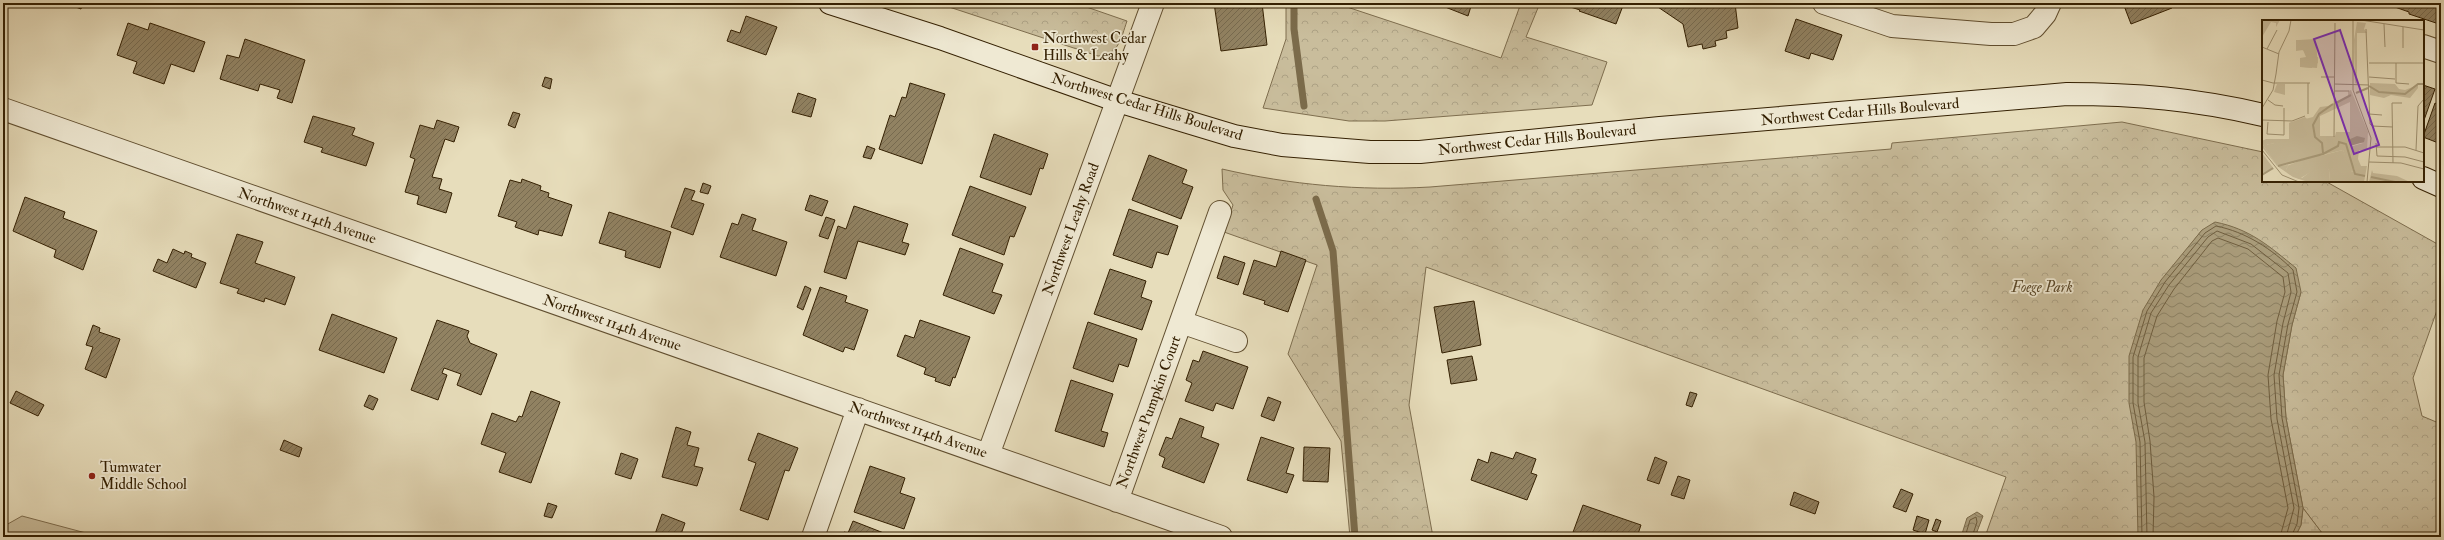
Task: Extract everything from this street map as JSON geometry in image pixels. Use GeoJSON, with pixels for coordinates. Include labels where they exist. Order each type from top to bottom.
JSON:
{"type":"FeatureCollection","features":[{"type":"Feature","properties":{"kind":"street","name":"Northwest Cedar Hills Boulevard"},"geometry":{"type":"LineString","coordinates":[[830,3],[940,38],[1118,101],[1234,136],[1282,145],[1370,152],[1428,151],[1668,128],[2066,94],[2119,94],[2188,100],[2262,115]]}},
{"type":"Feature","properties":{"kind":"street","name":"Northwest Leahy Road"},"geometry":{"type":"LineString","coordinates":[[988,455],[1153,3]]}},
{"type":"Feature","properties":{"kind":"street"},"geometry":{"type":"LineString","coordinates":[[1824,3],[1892,26],[1990,34],[2014,34],[2034,28],[2045,14],[2050,3]]}},
{"type":"Feature","properties":{"kind":"street"},"geometry":{"type":"LineString","coordinates":[[2424,46],[2441,52]]}},
{"type":"Feature","properties":{"kind":"street","name":"Northwest 114th Avenue"},"geometry":{"type":"LineString","coordinates":[[3,109],[1222,537]]}},
{"type":"Feature","properties":{"kind":"street"},"geometry":{"type":"LineString","coordinates":[[2424,178],[2441,186]]}},
{"type":"Feature","properties":{"kind":"street","name":"Northwest Pumpkin Court"},"geometry":{"type":"LineString","coordinates":[[1117,501],[1220,212]]}},
{"type":"Feature","properties":{"kind":"street","name":"Northwest Pumpkin Court"},"geometry":{"type":"LineString","coordinates":[[1181,322],[1236,341]]}},
{"type":"Feature","properties":{"kind":"street"},"geometry":{"type":"LineString","coordinates":[[813,537],[858,409]]}},
{"type":"Feature","properties":{"kind":"green space"},"geometry":{"type":"Polygon","coordinates":[[[937,3],[1075,3],[1127,21],[1121,39],[1115,49],[1105,55],[1098,56],[937,3]]]}},
{"type":"Feature","properties":{"kind":"green space"},"geometry":{"type":"Polygon","coordinates":[[[1286,3],[1341,3],[1341,5],[1501,58],[1521,3],[1540,3],[1526,37],[1607,62],[1592,105],[1385,121],[1349,121],[1263,108],[1286,39],[1286,3]]]}},
{"type":"Feature","properties":{"kind":"green space","name":"Foege Park"},"geometry":{"type":"Polygon","coordinates":[[[2122,122],[2262,152],[2262,182],[2327,182],[2441,246],[2441,299],[2413,378],[2422,416],[2441,424],[2441,537],[2325,537],[2303,508],[2286,418],[2283,375],[2292,325],[2301,292],[2202,230],[2191,244],[2202,537],[1985,537],[2006,477],[1426,267],[1409,405],[1433,537],[1350,537],[1341,441],[1288,354],[1317,265],[1224,232],[1233,205],[1223,190],[1222,169],[1248,175],[1326,186],[1378,188],[1430,187],[1891,149],[1892,143],[2122,122]]]}},
{"type":"Feature","properties":{"kind":"green space"},"geometry":{"type":"Polygon","coordinates":[[[2303,508],[2325,537],[2295,537],[2301,525],[2303,508]]]}},
{"type":"Feature","properties":{"kind":"green space"},"geometry":{"type":"Polygon","coordinates":[[[22,516],[101,537],[3,537],[6,525],[22,516]]]}},
{"type":"Feature","properties":{"kind":"water"},"geometry":{"type":"Polygon","coordinates":[[[2215,222],[2239,229],[2258,239],[2296,268],[2301,292],[2292,325],[2283,375],[2286,418],[2303,508],[2301,525],[2295,537],[2138,537],[2136,442],[2129,403],[2129,356],[2143,310],[2161,280],[2202,230],[2215,222]]]}},
{"type":"Feature","properties":{"kind":"water"},"geometry":{"type":"Polygon","coordinates":[[[1977,512],[1983,516],[1975,537],[1961,537],[1967,518],[1977,512]]]}},
{"type":"Feature","properties":{"kind":"building"},"geometry":{"type":"Polygon","coordinates":[[[65,3],[83,3],[81,9],[65,3]]]}},
{"type":"Feature","properties":{"kind":"building"},"geometry":{"type":"Polygon","coordinates":[[[1214,3],[1262,3],[1267,45],[1221,51],[1214,3]]]}},
{"type":"Feature","properties":{"kind":"building"},"geometry":{"type":"Polygon","coordinates":[[[1435,3],[1472,3],[1468,16],[1435,3]]]}},
{"type":"Feature","properties":{"kind":"building"},"geometry":{"type":"Polygon","coordinates":[[[1565,3],[1624,3],[1616,24],[1564,5],[1565,3]]]}},
{"type":"Feature","properties":{"kind":"building"},"geometry":{"type":"Polygon","coordinates":[[[1657,3],[1735,3],[1738,28],[1726,31],[1727,38],[1715,41],[1716,46],[1703,49],[1702,44],[1688,47],[1683,24],[1655,5],[1657,3]]]}},
{"type":"Feature","properties":{"kind":"building"},"geometry":{"type":"Polygon","coordinates":[[[2123,3],[2170,3],[2172,8],[2131,24],[2123,3]]]}},
{"type":"Feature","properties":{"kind":"building"},"geometry":{"type":"Polygon","coordinates":[[[2393,3],[2441,3],[2441,21],[2436,23],[2409,14],[2409,12],[2392,6],[2393,3]]]}},
{"type":"Feature","properties":{"kind":"building"},"geometry":{"type":"Polygon","coordinates":[[[746,16],[777,27],[766,55],[727,41],[731,30],[740,33],[746,16]]]}},
{"type":"Feature","properties":{"kind":"building"},"geometry":{"type":"Polygon","coordinates":[[[1796,19],[1842,35],[1833,60],[1811,53],[1809,59],[1785,51],[1796,19]]]}},
{"type":"Feature","properties":{"kind":"building"},"geometry":{"type":"Polygon","coordinates":[[[128,23],[148,30],[150,23],[205,42],[194,72],[171,64],[164,84],[133,73],[137,62],[117,55],[128,23]]]}},
{"type":"Feature","properties":{"kind":"building"},"geometry":{"type":"Polygon","coordinates":[[[245,39],[305,60],[292,103],[277,98],[280,90],[260,84],[258,91],[220,79],[227,55],[239,58],[245,39]]]}},
{"type":"Feature","properties":{"kind":"building"},"geometry":{"type":"Polygon","coordinates":[[[545,77],[552,79],[550,89],[542,86],[545,77]]]}},
{"type":"Feature","properties":{"kind":"building"},"geometry":{"type":"Polygon","coordinates":[[[910,83],[945,94],[922,164],[879,149],[890,115],[895,117],[902,97],[906,98],[910,83]]]}},
{"type":"Feature","properties":{"kind":"building"},"geometry":{"type":"Polygon","coordinates":[[[2424,85],[2435,89],[2424,120],[2424,85]]]}},
{"type":"Feature","properties":{"kind":"building"},"geometry":{"type":"Polygon","coordinates":[[[798,93],[816,99],[811,117],[792,112],[798,93]]]}},
{"type":"Feature","properties":{"kind":"building"},"geometry":{"type":"Polygon","coordinates":[[[2435,103],[2441,106],[2441,144],[2424,137],[2435,103]]]}},
{"type":"Feature","properties":{"kind":"building"},"geometry":{"type":"Polygon","coordinates":[[[513,112],[520,114],[515,128],[508,125],[513,112]]]}},
{"type":"Feature","properties":{"kind":"building"},"geometry":{"type":"Polygon","coordinates":[[[313,116],[355,128],[352,135],[374,143],[366,166],[321,152],[323,148],[304,142],[313,116]]]}},
{"type":"Feature","properties":{"kind":"building"},"geometry":{"type":"Polygon","coordinates":[[[437,120],[459,127],[454,142],[445,139],[432,177],[442,179],[439,189],[452,193],[446,213],[417,204],[419,196],[405,192],[415,159],[410,157],[420,125],[434,129],[437,120]]]}},
{"type":"Feature","properties":{"kind":"building"},"geometry":{"type":"Polygon","coordinates":[[[994,134],[1048,154],[1043,169],[1040,168],[1031,195],[980,177],[994,134]]]}},
{"type":"Feature","properties":{"kind":"building"},"geometry":{"type":"Polygon","coordinates":[[[867,146],[875,149],[871,159],[863,157],[867,146]]]}},
{"type":"Feature","properties":{"kind":"building"},"geometry":{"type":"Polygon","coordinates":[[[1149,155],[1187,170],[1182,183],[1193,187],[1181,219],[1132,200],[1149,155]]]}},
{"type":"Feature","properties":{"kind":"building"},"geometry":{"type":"Polygon","coordinates":[[[522,179],[541,186],[540,190],[549,193],[548,197],[572,205],[562,236],[539,230],[538,235],[515,227],[517,222],[498,216],[510,180],[521,183],[522,179]]]}},
{"type":"Feature","properties":{"kind":"building"},"geometry":{"type":"Polygon","coordinates":[[[703,183],[711,186],[708,194],[700,192],[703,183]]]}},
{"type":"Feature","properties":{"kind":"building"},"geometry":{"type":"Polygon","coordinates":[[[970,186],[1026,207],[1014,237],[1010,236],[1004,255],[952,235],[970,186]]]}},
{"type":"Feature","properties":{"kind":"building"},"geometry":{"type":"Polygon","coordinates":[[[685,188],[695,191],[691,200],[704,204],[693,235],[671,227],[685,188]]]}},
{"type":"Feature","properties":{"kind":"building"},"geometry":{"type":"Polygon","coordinates":[[[810,195],[828,201],[822,216],[805,210],[810,195]]]}},
{"type":"Feature","properties":{"kind":"building"},"geometry":{"type":"Polygon","coordinates":[[[25,197],[65,212],[63,218],[97,231],[83,270],[54,257],[56,250],[13,231],[25,197]]]}},
{"type":"Feature","properties":{"kind":"building"},"geometry":{"type":"Polygon","coordinates":[[[854,206],[908,224],[902,242],[909,244],[905,255],[858,241],[846,279],[824,272],[838,226],[846,229],[854,206]]]}},
{"type":"Feature","properties":{"kind":"building"},"geometry":{"type":"Polygon","coordinates":[[[1129,209],[1178,226],[1168,255],[1157,252],[1152,268],[1113,255],[1129,209]]]}},
{"type":"Feature","properties":{"kind":"building"},"geometry":{"type":"Polygon","coordinates":[[[609,212],[671,232],[660,268],[625,257],[626,251],[599,243],[609,212]]]}},
{"type":"Feature","properties":{"kind":"building"},"geometry":{"type":"Polygon","coordinates":[[[742,214],[756,219],[752,230],[787,242],[776,276],[720,257],[732,223],[738,225],[742,214]]]}},
{"type":"Feature","properties":{"kind":"building"},"geometry":{"type":"Polygon","coordinates":[[[826,217],[835,220],[828,239],[819,236],[826,217]]]}},
{"type":"Feature","properties":{"kind":"building"},"geometry":{"type":"Polygon","coordinates":[[[237,234],[263,242],[255,263],[295,277],[285,305],[265,298],[264,302],[237,293],[239,289],[220,283],[237,234]]]}},
{"type":"Feature","properties":{"kind":"building"},"geometry":{"type":"Polygon","coordinates":[[[960,248],[1003,264],[992,292],[1002,295],[994,314],[943,295],[960,248]]]}},
{"type":"Feature","properties":{"kind":"building"},"geometry":{"type":"Polygon","coordinates":[[[173,249],[184,254],[185,251],[192,254],[191,257],[206,263],[196,288],[153,271],[158,259],[167,263],[173,249]]]}},
{"type":"Feature","properties":{"kind":"building"},"geometry":{"type":"Polygon","coordinates":[[[1281,251],[1306,260],[1288,312],[1264,304],[1265,301],[1243,294],[1254,260],[1276,267],[1281,251]]]}},
{"type":"Feature","properties":{"kind":"building"},"geometry":{"type":"Polygon","coordinates":[[[1224,256],[1245,263],[1238,285],[1217,278],[1224,256]]]}},
{"type":"Feature","properties":{"kind":"building"},"geometry":{"type":"Polygon","coordinates":[[[1110,269],[1146,281],[1141,297],[1152,301],[1142,330],[1094,314],[1110,269]]]}},
{"type":"Feature","properties":{"kind":"building"},"geometry":{"type":"Polygon","coordinates":[[[805,286],[811,289],[803,310],[797,307],[805,286]]]}},
{"type":"Feature","properties":{"kind":"building"},"geometry":{"type":"Polygon","coordinates":[[[820,287],[847,296],[845,302],[868,310],[854,350],[845,347],[843,352],[803,335],[820,287]]]}},
{"type":"Feature","properties":{"kind":"building"},"geometry":{"type":"Polygon","coordinates":[[[1474,301],[1481,345],[1442,353],[1434,307],[1474,301]]]}},
{"type":"Feature","properties":{"kind":"building"},"geometry":{"type":"Polygon","coordinates":[[[332,314],[397,338],[384,373],[319,350],[332,314]]]}},
{"type":"Feature","properties":{"kind":"building"},"geometry":{"type":"Polygon","coordinates":[[[437,320],[469,331],[467,336],[470,343],[497,354],[481,395],[457,385],[461,374],[444,368],[442,373],[447,375],[438,400],[411,390],[437,320]]]}},
{"type":"Feature","properties":{"kind":"building"},"geometry":{"type":"Polygon","coordinates":[[[920,320],[970,337],[955,378],[953,377],[950,386],[935,381],[936,378],[924,374],[926,368],[897,356],[905,335],[914,338],[920,320]]]}},
{"type":"Feature","properties":{"kind":"building"},"geometry":{"type":"Polygon","coordinates":[[[1088,322],[1137,339],[1128,367],[1119,364],[1113,382],[1073,368],[1088,322]]]}},
{"type":"Feature","properties":{"kind":"building"},"geometry":{"type":"Polygon","coordinates":[[[93,325],[100,328],[99,332],[120,339],[106,378],[85,369],[93,347],[86,345],[93,325]]]}},
{"type":"Feature","properties":{"kind":"building"},"geometry":{"type":"Polygon","coordinates":[[[1203,351],[1248,367],[1233,409],[1216,403],[1213,411],[1185,401],[1192,383],[1186,380],[1193,360],[1199,362],[1203,351]]]}},
{"type":"Feature","properties":{"kind":"building"},"geometry":{"type":"Polygon","coordinates":[[[1472,356],[1477,380],[1451,384],[1447,360],[1472,356]]]}},
{"type":"Feature","properties":{"kind":"building"},"geometry":{"type":"Polygon","coordinates":[[[1071,380],[1113,394],[1101,431],[1108,433],[1104,447],[1055,431],[1071,380]]]}},
{"type":"Feature","properties":{"kind":"building"},"geometry":{"type":"Polygon","coordinates":[[[16,391],[44,405],[38,416],[10,403],[16,391]]]}},
{"type":"Feature","properties":{"kind":"building"},"geometry":{"type":"Polygon","coordinates":[[[531,391],[560,402],[531,483],[499,472],[506,453],[481,444],[492,413],[516,422],[519,416],[522,417],[531,391]]]}},
{"type":"Feature","properties":{"kind":"building"},"geometry":{"type":"Polygon","coordinates":[[[1690,392],[1697,394],[1692,407],[1686,405],[1690,392]]]}},
{"type":"Feature","properties":{"kind":"building"},"geometry":{"type":"Polygon","coordinates":[[[369,395],[378,399],[373,410],[364,406],[369,395]]]}},
{"type":"Feature","properties":{"kind":"building"},"geometry":{"type":"Polygon","coordinates":[[[1268,397],[1281,402],[1274,421],[1261,416],[1268,397]]]}},
{"type":"Feature","properties":{"kind":"building"},"geometry":{"type":"Polygon","coordinates":[[[1180,418],[1204,427],[1201,437],[1219,444],[1204,483],[1162,467],[1165,458],[1159,455],[1166,437],[1172,439],[1180,418]]]}},
{"type":"Feature","properties":{"kind":"building"},"geometry":{"type":"Polygon","coordinates":[[[676,427],[691,432],[687,445],[699,448],[694,466],[703,468],[697,486],[662,477],[676,427]]]}},
{"type":"Feature","properties":{"kind":"building"},"geometry":{"type":"Polygon","coordinates":[[[758,433],[798,448],[789,471],[785,470],[768,520],[740,510],[756,463],[748,460],[758,433]]]}},
{"type":"Feature","properties":{"kind":"building"},"geometry":{"type":"Polygon","coordinates":[[[1261,437],[1294,448],[1286,473],[1294,475],[1287,493],[1247,480],[1261,437]]]}},
{"type":"Feature","properties":{"kind":"building"},"geometry":{"type":"Polygon","coordinates":[[[284,440],[302,448],[299,457],[280,450],[284,440]]]}},
{"type":"Feature","properties":{"kind":"building"},"geometry":{"type":"Polygon","coordinates":[[[1304,447],[1330,448],[1328,482],[1303,481],[1304,447]]]}},
{"type":"Feature","properties":{"kind":"building"},"geometry":{"type":"Polygon","coordinates":[[[1491,452],[1513,459],[1516,452],[1536,459],[1531,473],[1537,475],[1527,500],[1471,480],[1478,459],[1488,463],[1491,452]]]}},
{"type":"Feature","properties":{"kind":"building"},"geometry":{"type":"Polygon","coordinates":[[[621,453],[638,459],[631,479],[615,474],[621,453]]]}},
{"type":"Feature","properties":{"kind":"building"},"geometry":{"type":"Polygon","coordinates":[[[1655,457],[1667,462],[1659,484],[1647,480],[1655,457]]]}},
{"type":"Feature","properties":{"kind":"building"},"geometry":{"type":"Polygon","coordinates":[[[870,466],[905,478],[900,493],[915,498],[904,529],[854,512],[870,466]]]}},
{"type":"Feature","properties":{"kind":"building"},"geometry":{"type":"Polygon","coordinates":[[[1678,476],[1690,480],[1684,499],[1671,495],[1678,476]]]}},
{"type":"Feature","properties":{"kind":"building"},"geometry":{"type":"Polygon","coordinates":[[[1901,489],[1913,494],[1906,512],[1893,507],[1901,489]]]}},
{"type":"Feature","properties":{"kind":"building"},"geometry":{"type":"Polygon","coordinates":[[[1794,492],[1819,502],[1815,514],[1790,505],[1794,492]]]}},
{"type":"Feature","properties":{"kind":"building"},"geometry":{"type":"Polygon","coordinates":[[[548,503],[557,506],[552,518],[544,516],[548,503]]]}},
{"type":"Feature","properties":{"kind":"building"},"geometry":{"type":"Polygon","coordinates":[[[1583,505],[1641,525],[1637,537],[1580,537],[1572,535],[1583,505]]]}},
{"type":"Feature","properties":{"kind":"building"},"geometry":{"type":"Polygon","coordinates":[[[662,514],[685,523],[680,537],[654,537],[662,514]]]}},
{"type":"Feature","properties":{"kind":"building"},"geometry":{"type":"Polygon","coordinates":[[[1917,516],[1929,520],[1925,534],[1913,530],[1917,516]]]}},
{"type":"Feature","properties":{"kind":"building"},"geometry":{"type":"Polygon","coordinates":[[[1936,519],[1941,521],[1937,532],[1932,530],[1936,519]]]}},
{"type":"Feature","properties":{"kind":"building"},"geometry":{"type":"Polygon","coordinates":[[[853,521],[894,537],[842,537],[844,532],[848,533],[853,521]]]}},
{"type":"Feature","properties":{"kind":"building"},"geometry":{"type":"Polygon","coordinates":[[[737,534],[746,537],[735,537],[737,534]]]}},
{"type":"Feature","properties":{"kind":"building"},"geometry":{"type":"Polygon","coordinates":[[[956,534],[965,537],[955,537],[956,534]]]}},
{"type":"Feature","properties":{"kind":"waterway"},"geometry":{"type":"LineString","coordinates":[[1294,3],[1294,29],[1304,106]]}},
{"type":"Feature","properties":{"kind":"waterway"},"geometry":{"type":"LineString","coordinates":[[1316,199],[1333,251],[1355,537]]}},
{"type":"Feature","properties":{"kind":"place","name":"Northwest Cedar Hills & Leahy"},"geometry":{"type":"Point","coordinates":[1035,47]}},
{"type":"Feature","properties":{"kind":"place","name":"Tumwater Middle School"},"geometry":{"type":"Point","coordinates":[92,476]}}]}
